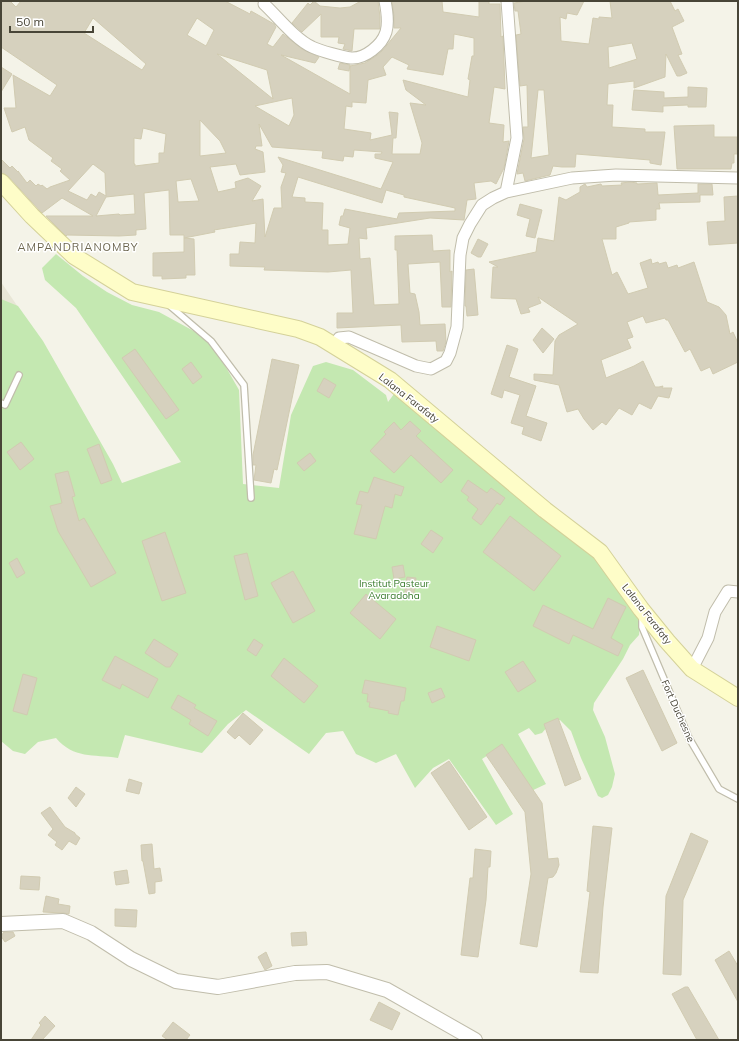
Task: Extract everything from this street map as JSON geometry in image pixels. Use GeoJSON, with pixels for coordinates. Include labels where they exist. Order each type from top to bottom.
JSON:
{"type":"FeatureCollection","features":[{"type":"Feature","properties":{"kind":"main road","name":"Lalana Farafaty"},"geometry":{"type":"LineString","coordinates":[[1,182],[32,216],[74,256],[132,292],[298,329],[320,337],[390,380],[545,510],[600,552],[642,610],[692,669],[738,698]]}},
{"type":"Feature","properties":{"kind":"street"},"geometry":{"type":"LineString","coordinates":[[264,4],[299,38],[308,44],[313,47],[351,58],[360,57],[374,48],[381,41],[386,32],[388,19],[385,1]]}},
{"type":"Feature","properties":{"kind":"street"},"geometry":{"type":"LineString","coordinates":[[506,192],[517,138],[507,1]]}},
{"type":"Feature","properties":{"kind":"street"},"geometry":{"type":"LineString","coordinates":[[335,346],[339,338],[349,337],[416,366],[431,369],[446,361],[450,353],[457,326],[460,255],[464,238],[470,224],[482,205],[492,198],[506,192],[572,178],[594,176],[738,178]]}},
{"type":"Feature","properties":{"kind":"street"},"geometry":{"type":"LineString","coordinates":[[692,669],[708,638],[715,612],[728,591],[738,592]]}},
{"type":"Feature","properties":{"kind":"street"},"geometry":{"type":"LineString","coordinates":[[1,924],[63,921],[91,933],[130,959],[176,981],[218,987],[295,973],[326,972],[387,990],[475,1040]]}},
{"type":"Feature","properties":{"kind":"lane"},"geometry":{"type":"LineString","coordinates":[[163,300],[212,341],[244,385],[251,498]]}},
{"type":"Feature","properties":{"kind":"lane"},"geometry":{"type":"LineString","coordinates":[[1,403],[5,405],[19,375]]}},
{"type":"Feature","properties":{"kind":"lane","name":"Fort Duchesne"},"geometry":{"type":"LineString","coordinates":[[642,610],[642,627],[689,738],[719,789],[738,799]]}},
{"type":"Feature","properties":{"kind":"shaded area"},"geometry":{"type":"Polygon","coordinates":[[[1,282],[18,307],[1,302],[1,282]]]}},
{"type":"Feature","properties":{"kind":"green space","name":"Institut Pasteur Avaradoha"},"geometry":{"type":"Polygon","coordinates":[[[56,254],[83,276],[107,292],[132,305],[159,312],[201,335],[211,344],[239,390],[243,484],[279,488],[291,415],[313,366],[326,362],[353,370],[386,395],[388,402],[397,390],[582,542],[634,607],[640,624],[639,635],[630,645],[623,659],[594,703],[593,710],[605,737],[615,774],[612,787],[608,795],[602,798],[598,796],[571,731],[560,720],[548,726],[542,733],[535,735],[529,728],[518,734],[546,784],[527,793],[499,748],[482,759],[513,814],[496,825],[449,759],[433,768],[415,788],[396,754],[376,763],[356,754],[343,731],[326,733],[309,754],[246,710],[228,724],[202,753],[125,735],[118,758],[77,753],[63,745],[56,738],[38,742],[25,754],[13,751],[1,741],[1,299],[18,306],[43,341],[113,464],[122,483],[181,462],[76,308],[45,280],[42,268],[56,254]]]}},
{"type":"Feature","properties":{"kind":"building"},"geometry":{"type":"Polygon","coordinates":[[[1,1],[10,1],[16,7],[21,1],[225,1],[250,14],[251,11],[274,24],[276,27],[267,44],[273,47],[283,34],[302,49],[319,57],[315,63],[281,55],[350,94],[350,66],[365,63],[376,56],[401,28],[394,28],[392,1],[442,1],[443,12],[479,17],[479,1],[489,1],[489,4],[500,4],[505,89],[494,87],[489,123],[504,125],[503,142],[509,141],[504,168],[496,184],[491,181],[474,183],[476,199],[467,200],[464,220],[430,218],[366,228],[367,239],[359,238],[360,259],[370,258],[374,305],[399,304],[395,236],[432,235],[433,251],[450,250],[450,272],[452,271],[451,307],[442,307],[440,262],[408,264],[410,293],[415,294],[420,325],[445,324],[446,342],[443,351],[437,351],[436,341],[402,342],[401,325],[337,328],[337,313],[353,313],[351,270],[328,272],[264,270],[265,267],[230,266],[230,254],[239,254],[240,242],[255,243],[256,223],[214,230],[215,232],[184,238],[184,235],[170,235],[169,190],[144,193],[146,229],[136,230],[136,235],[66,236],[46,216],[93,216],[62,198],[42,213],[8,176],[1,173],[1,159],[10,168],[12,166],[18,171],[27,183],[30,180],[36,186],[38,184],[41,186],[42,185],[47,189],[70,180],[60,171],[62,169],[51,161],[53,158],[29,140],[25,127],[12,132],[4,108],[16,108],[13,75],[50,96],[57,85],[1,47],[1,1]],[[93,18],[84,33],[142,70],[146,64],[93,18]],[[197,18],[187,35],[206,46],[214,30],[197,18]],[[454,34],[453,49],[448,49],[443,75],[407,69],[409,65],[392,57],[383,67],[386,75],[368,80],[366,103],[352,102],[352,107],[346,106],[344,129],[371,133],[370,140],[392,135],[389,112],[398,113],[396,138],[393,138],[392,154],[420,154],[422,143],[410,103],[426,105],[406,90],[403,80],[468,97],[470,80],[468,79],[472,56],[474,56],[474,38],[454,34]],[[217,54],[273,99],[267,70],[217,54]],[[292,98],[255,106],[289,126],[294,115],[292,98]],[[200,120],[200,156],[226,153],[220,141],[200,120]],[[259,124],[262,146],[256,146],[255,149],[263,152],[265,172],[240,175],[236,164],[210,167],[218,192],[236,188],[235,182],[248,178],[261,186],[252,201],[263,199],[265,237],[274,208],[282,208],[281,187],[286,173],[281,172],[283,165],[278,157],[381,189],[393,162],[375,158],[375,154],[381,154],[382,152],[354,150],[353,157],[344,156],[343,161],[322,158],[323,151],[272,147],[259,124]],[[143,128],[141,139],[134,138],[135,166],[159,163],[159,153],[164,153],[166,134],[143,128]],[[93,164],[68,191],[87,200],[91,194],[96,197],[99,192],[106,196],[105,173],[93,164]],[[298,177],[292,197],[305,198],[305,202],[323,203],[322,230],[328,230],[328,245],[348,244],[350,228],[339,225],[341,216],[343,216],[345,209],[397,219],[399,213],[455,211],[455,208],[404,197],[404,195],[386,190],[382,203],[298,177]],[[191,179],[176,181],[178,202],[199,201],[191,179]],[[134,194],[106,197],[96,216],[135,214],[134,194]]]}},
{"type":"Feature","properties":{"kind":"building"},"geometry":{"type":"Polygon","coordinates":[[[314,1],[320,6],[340,8],[350,7],[361,1],[378,1],[380,29],[354,29],[352,51],[343,49],[345,44],[338,43],[339,37],[321,37],[321,14],[302,32],[292,23],[308,3],[310,5],[314,1]]]}},
{"type":"Feature","properties":{"kind":"building"},"geometry":{"type":"Polygon","coordinates":[[[526,1],[584,1],[577,15],[567,13],[566,19],[560,17],[561,41],[589,44],[593,18],[612,18],[610,1],[670,1],[675,11],[678,9],[684,21],[672,27],[682,54],[678,55],[687,73],[677,76],[666,54],[665,77],[634,88],[634,81],[608,84],[607,105],[613,105],[612,127],[645,129],[645,132],[665,132],[661,165],[650,163],[650,160],[576,154],[575,167],[553,166],[550,175],[525,181],[523,173],[517,174],[524,139],[523,127],[528,127],[527,85],[520,86],[516,35],[521,34],[518,11],[515,11],[514,3],[526,1]],[[632,43],[608,47],[609,68],[637,59],[632,43]],[[538,90],[531,158],[549,155],[544,90],[538,90]]]}},
{"type":"Feature","properties":{"kind":"building"},"geometry":{"type":"Polygon","coordinates":[[[340,63],[350,65],[349,71],[338,69],[340,63]]]}},
{"type":"Feature","properties":{"kind":"building"},"geometry":{"type":"Polygon","coordinates":[[[1,67],[12,74],[1,92],[1,67]]]}},
{"type":"Feature","properties":{"kind":"building"},"geometry":{"type":"Polygon","coordinates":[[[688,87],[707,88],[706,107],[688,107],[688,105],[663,106],[663,112],[632,110],[634,90],[664,92],[664,98],[688,97],[688,87]]]}},
{"type":"Feature","properties":{"kind":"building"},"geometry":{"type":"Polygon","coordinates":[[[714,125],[714,137],[737,137],[737,154],[734,154],[734,163],[732,163],[731,169],[677,169],[674,126],[714,125]]]}},
{"type":"Feature","properties":{"kind":"building"},"geometry":{"type":"Polygon","coordinates":[[[630,182],[637,184],[657,183],[658,195],[698,193],[698,184],[712,184],[713,195],[700,195],[700,202],[659,203],[660,209],[656,209],[656,220],[629,222],[616,227],[616,239],[602,239],[612,275],[617,272],[628,294],[648,288],[640,263],[651,259],[652,264],[666,262],[668,268],[677,265],[678,268],[694,262],[707,302],[719,307],[726,315],[730,334],[733,332],[738,343],[738,362],[713,374],[710,367],[701,371],[690,349],[685,352],[668,320],[665,318],[646,323],[643,316],[627,322],[633,337],[627,339],[631,348],[601,360],[606,378],[643,361],[655,387],[663,386],[662,388],[672,388],[669,398],[658,396],[651,409],[639,403],[632,415],[619,408],[606,425],[602,422],[593,430],[578,409],[567,412],[559,385],[534,380],[534,374],[553,375],[555,341],[559,335],[578,324],[538,297],[541,303],[528,308],[530,312],[521,314],[516,299],[491,298],[493,267],[498,267],[489,262],[536,252],[538,238],[554,241],[559,197],[566,200],[580,192],[580,187],[585,184],[587,187],[601,184],[602,186],[622,185],[621,183],[630,182]]]}},
{"type":"Feature","properties":{"kind":"building"},"geometry":{"type":"Polygon","coordinates":[[[738,196],[738,243],[709,245],[707,222],[725,221],[724,197],[738,196]]]}},
{"type":"Feature","properties":{"kind":"building"},"geometry":{"type":"Polygon","coordinates":[[[520,204],[542,210],[535,238],[526,236],[530,219],[517,215],[520,204]]]}},
{"type":"Feature","properties":{"kind":"building"},"geometry":{"type":"Polygon","coordinates":[[[184,238],[194,239],[195,275],[186,275],[186,278],[162,279],[162,276],[153,276],[153,253],[184,252],[184,238]]]}},
{"type":"Feature","properties":{"kind":"building"},"geometry":{"type":"Polygon","coordinates":[[[478,239],[488,244],[481,257],[471,253],[478,239]]]}},
{"type":"Feature","properties":{"kind":"building"},"geometry":{"type":"Polygon","coordinates":[[[474,269],[478,315],[467,316],[465,306],[466,270],[474,269]]]}},
{"type":"Feature","properties":{"kind":"building"},"geometry":{"type":"Polygon","coordinates":[[[542,328],[554,339],[543,353],[533,340],[542,328]]]}},
{"type":"Feature","properties":{"kind":"building"},"geometry":{"type":"Polygon","coordinates":[[[507,345],[518,349],[509,377],[536,386],[526,416],[547,423],[541,441],[522,434],[524,427],[511,423],[520,395],[504,390],[502,398],[491,394],[507,345]]]}},
{"type":"Feature","properties":{"kind":"building"},"geometry":{"type":"Polygon","coordinates":[[[135,349],[179,410],[166,419],[122,358],[135,349]]]}},
{"type":"Feature","properties":{"kind":"building"},"geometry":{"type":"Polygon","coordinates":[[[272,359],[299,365],[277,470],[274,469],[271,483],[254,480],[256,465],[253,465],[253,455],[272,359]]]}},
{"type":"Feature","properties":{"kind":"building"},"geometry":{"type":"Polygon","coordinates":[[[191,362],[202,377],[193,384],[182,369],[191,362]]]}},
{"type":"Feature","properties":{"kind":"building"},"geometry":{"type":"Polygon","coordinates":[[[324,378],[336,385],[329,398],[317,391],[324,378]]]}},
{"type":"Feature","properties":{"kind":"building"},"geometry":{"type":"Polygon","coordinates":[[[410,421],[421,431],[416,436],[453,470],[441,483],[411,455],[394,473],[370,451],[386,434],[384,432],[394,422],[401,430],[410,421]]]}},
{"type":"Feature","properties":{"kind":"building"},"geometry":{"type":"Polygon","coordinates":[[[21,442],[34,459],[20,470],[7,452],[21,442]]]}},
{"type":"Feature","properties":{"kind":"building"},"geometry":{"type":"Polygon","coordinates":[[[99,444],[112,480],[101,484],[87,449],[99,444]]]}},
{"type":"Feature","properties":{"kind":"building"},"geometry":{"type":"Polygon","coordinates":[[[310,453],[316,461],[304,471],[297,463],[310,453]]]}},
{"type":"Feature","properties":{"kind":"building"},"geometry":{"type":"Polygon","coordinates":[[[68,471],[75,496],[72,497],[79,521],[84,518],[116,573],[91,587],[58,531],[50,506],[62,503],[55,474],[68,471]]]}},
{"type":"Feature","properties":{"kind":"building"},"geometry":{"type":"Polygon","coordinates":[[[374,477],[404,487],[401,496],[395,494],[392,508],[385,506],[376,539],[354,534],[362,505],[356,504],[360,491],[368,493],[374,477]]]}},
{"type":"Feature","properties":{"kind":"building"},"geometry":{"type":"Polygon","coordinates":[[[468,480],[487,493],[491,488],[505,498],[500,505],[497,503],[481,525],[472,518],[478,509],[467,500],[469,497],[461,491],[468,480]]]}},
{"type":"Feature","properties":{"kind":"building"},"geometry":{"type":"Polygon","coordinates":[[[510,516],[561,556],[534,591],[483,552],[510,516]]]}},
{"type":"Feature","properties":{"kind":"building"},"geometry":{"type":"Polygon","coordinates":[[[431,530],[443,538],[433,553],[421,544],[431,530]]]}},
{"type":"Feature","properties":{"kind":"building"},"geometry":{"type":"Polygon","coordinates":[[[165,532],[186,593],[162,601],[142,541],[165,532]]]}},
{"type":"Feature","properties":{"kind":"building"},"geometry":{"type":"Polygon","coordinates":[[[247,553],[258,596],[245,600],[234,556],[247,553]]]}},
{"type":"Feature","properties":{"kind":"building"},"geometry":{"type":"Polygon","coordinates":[[[17,558],[25,573],[17,578],[9,563],[17,558]]]}},
{"type":"Feature","properties":{"kind":"building"},"geometry":{"type":"Polygon","coordinates":[[[403,565],[405,577],[394,579],[392,567],[403,565]]]}},
{"type":"Feature","properties":{"kind":"building"},"geometry":{"type":"Polygon","coordinates":[[[293,571],[315,611],[293,623],[271,583],[293,571]]]}},
{"type":"Feature","properties":{"kind":"building"},"geometry":{"type":"Polygon","coordinates":[[[407,577],[416,578],[413,599],[404,598],[407,577]]]}},
{"type":"Feature","properties":{"kind":"building"},"geometry":{"type":"Polygon","coordinates":[[[366,594],[396,619],[380,639],[350,613],[366,594]]]}},
{"type":"Feature","properties":{"kind":"building"},"geometry":{"type":"Polygon","coordinates":[[[608,598],[626,607],[611,638],[623,645],[618,656],[573,635],[569,644],[533,626],[543,605],[593,629],[608,598]]]}},
{"type":"Feature","properties":{"kind":"building"},"geometry":{"type":"Polygon","coordinates":[[[437,626],[476,640],[469,661],[430,647],[437,626]]]}},
{"type":"Feature","properties":{"kind":"building"},"geometry":{"type":"Polygon","coordinates":[[[154,639],[178,654],[170,667],[166,667],[145,653],[154,639]]]}},
{"type":"Feature","properties":{"kind":"building"},"geometry":{"type":"Polygon","coordinates":[[[254,639],[263,645],[256,656],[247,650],[254,639]]]}},
{"type":"Feature","properties":{"kind":"building"},"geometry":{"type":"Polygon","coordinates":[[[115,656],[158,679],[148,698],[122,684],[120,689],[102,680],[115,656]]]}},
{"type":"Feature","properties":{"kind":"building"},"geometry":{"type":"Polygon","coordinates":[[[284,658],[318,686],[304,703],[271,676],[284,658]]]}},
{"type":"Feature","properties":{"kind":"building"},"geometry":{"type":"Polygon","coordinates":[[[523,661],[536,681],[518,692],[505,672],[523,661]]]}},
{"type":"Feature","properties":{"kind":"building"},"geometry":{"type":"Polygon","coordinates":[[[643,670],[677,743],[662,751],[626,678],[643,670]]]}},
{"type":"Feature","properties":{"kind":"building"},"geometry":{"type":"Polygon","coordinates":[[[23,674],[37,678],[27,715],[13,711],[23,674]]]}},
{"type":"Feature","properties":{"kind":"building"},"geometry":{"type":"Polygon","coordinates":[[[365,680],[406,688],[404,701],[401,701],[398,715],[388,713],[389,711],[369,707],[370,702],[367,702],[368,694],[362,693],[365,680]]]}},
{"type":"Feature","properties":{"kind":"building"},"geometry":{"type":"Polygon","coordinates":[[[441,688],[445,697],[432,703],[428,693],[441,688]]]}},
{"type":"Feature","properties":{"kind":"building"},"geometry":{"type":"Polygon","coordinates":[[[178,695],[196,705],[194,708],[217,721],[208,736],[189,724],[191,720],[171,708],[178,695]]]}},
{"type":"Feature","properties":{"kind":"building"},"geometry":{"type":"Polygon","coordinates":[[[243,713],[263,730],[250,745],[239,735],[235,739],[227,732],[243,713]]]}},
{"type":"Feature","properties":{"kind":"building"},"geometry":{"type":"Polygon","coordinates":[[[558,718],[581,779],[565,786],[544,724],[558,718]]]}},
{"type":"Feature","properties":{"kind":"building"},"geometry":{"type":"Polygon","coordinates":[[[502,744],[542,803],[548,859],[558,858],[559,865],[556,873],[553,877],[548,878],[537,947],[520,944],[531,874],[525,812],[486,755],[502,744]]]}},
{"type":"Feature","properties":{"kind":"building"},"geometry":{"type":"Polygon","coordinates":[[[449,761],[487,817],[469,830],[431,773],[449,761]]]}},
{"type":"Feature","properties":{"kind":"building"},"geometry":{"type":"Polygon","coordinates":[[[129,779],[142,783],[139,794],[126,791],[129,779]]]}},
{"type":"Feature","properties":{"kind":"building"},"geometry":{"type":"Polygon","coordinates":[[[76,787],[85,794],[76,807],[68,798],[76,787]]]}},
{"type":"Feature","properties":{"kind":"building"},"geometry":{"type":"Polygon","coordinates":[[[50,807],[65,827],[80,838],[76,845],[69,841],[62,850],[55,845],[57,842],[48,835],[53,829],[41,813],[50,807]]]}},
{"type":"Feature","properties":{"kind":"building"},"geometry":{"type":"Polygon","coordinates":[[[593,826],[612,828],[603,907],[598,973],[580,972],[590,892],[587,891],[593,826]]]}},
{"type":"Feature","properties":{"kind":"building"},"geometry":{"type":"Polygon","coordinates":[[[691,833],[708,841],[683,900],[681,975],[663,974],[666,896],[691,833]]]}},
{"type":"Feature","properties":{"kind":"building"},"geometry":{"type":"Polygon","coordinates":[[[152,844],[154,869],[160,868],[162,881],[155,882],[155,893],[149,894],[142,861],[141,845],[152,844]]]}},
{"type":"Feature","properties":{"kind":"building"},"geometry":{"type":"Polygon","coordinates":[[[475,849],[491,851],[478,957],[461,955],[470,878],[473,878],[475,849]]]}},
{"type":"Feature","properties":{"kind":"building"},"geometry":{"type":"Polygon","coordinates":[[[127,870],[129,883],[116,885],[114,872],[127,870]]]}},
{"type":"Feature","properties":{"kind":"building"},"geometry":{"type":"Polygon","coordinates":[[[21,876],[40,877],[39,890],[20,889],[21,876]]]}},
{"type":"Feature","properties":{"kind":"building"},"geometry":{"type":"Polygon","coordinates":[[[46,896],[59,899],[58,904],[70,906],[69,914],[43,912],[46,896]]]}},
{"type":"Feature","properties":{"kind":"building"},"geometry":{"type":"Polygon","coordinates":[[[115,909],[137,910],[136,927],[115,926],[115,909]]]}},
{"type":"Feature","properties":{"kind":"building"},"geometry":{"type":"Polygon","coordinates":[[[4,932],[13,932],[15,936],[5,942],[1,936],[4,932]]]}},
{"type":"Feature","properties":{"kind":"building"},"geometry":{"type":"Polygon","coordinates":[[[306,932],[307,945],[292,946],[291,933],[306,932]]]}},
{"type":"Feature","properties":{"kind":"building"},"geometry":{"type":"Polygon","coordinates":[[[729,951],[738,966],[738,1002],[715,960],[729,951]]]}},
{"type":"Feature","properties":{"kind":"building"},"geometry":{"type":"Polygon","coordinates":[[[266,952],[272,966],[265,970],[258,957],[266,952]]]}},
{"type":"Feature","properties":{"kind":"building"},"geometry":{"type":"Polygon","coordinates":[[[685,987],[688,987],[719,1040],[697,1040],[672,994],[685,987]]]}},
{"type":"Feature","properties":{"kind":"building"},"geometry":{"type":"Polygon","coordinates":[[[379,1002],[400,1013],[392,1030],[370,1020],[379,1002]]]}},
{"type":"Feature","properties":{"kind":"building"},"geometry":{"type":"Polygon","coordinates":[[[45,1016],[55,1026],[42,1040],[31,1040],[41,1025],[39,1023],[45,1016]]]}},
{"type":"Feature","properties":{"kind":"building"},"geometry":{"type":"Polygon","coordinates":[[[173,1022],[190,1035],[186,1040],[168,1040],[162,1036],[173,1022]]]}},
{"type":"Feature","properties":{"kind":"district","name":"AMPANDRIANOMBY"},"geometry":{"type":"Point","coordinates":[78,247]}}]}
